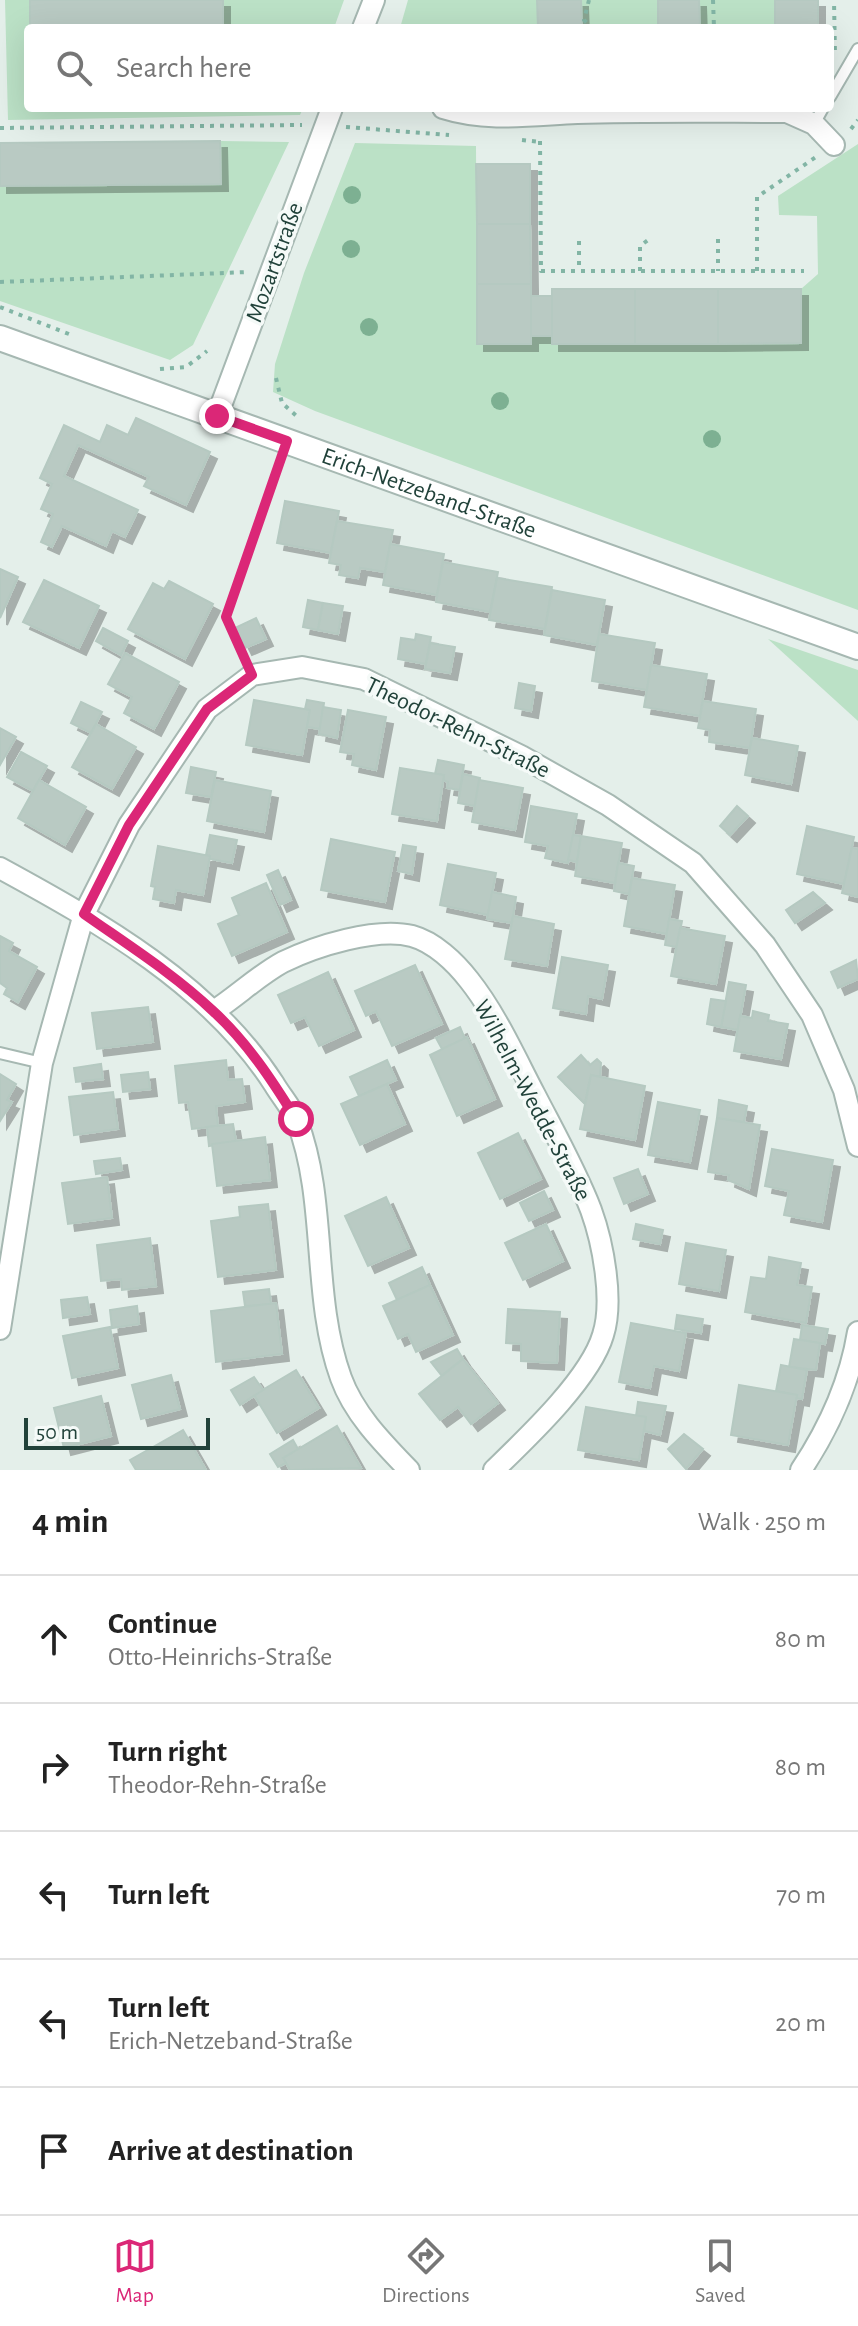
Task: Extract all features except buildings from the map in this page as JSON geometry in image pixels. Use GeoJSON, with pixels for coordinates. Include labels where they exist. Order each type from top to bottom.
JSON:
{"type":"FeatureCollection","features":[{"type":"Feature","properties":{"kind":"street"},"geometry":{"type":"LineString","coordinates":[[365,24],[374,0]]}},
{"type":"Feature","properties":{"kind":"street"},"geometry":{"type":"LineString","coordinates":[[455,112],[495,118],[787,112],[818,116],[834,145]]}},
{"type":"Feature","properties":{"kind":"street","name":"Mozartstraße"},"geometry":{"type":"LineString","coordinates":[[217,416],[328,117]]}},
{"type":"Feature","properties":{"kind":"street","name":"Erich-Netzeband-Straße"},"geometry":{"type":"LineString","coordinates":[[0,338],[858,647]]}},
{"type":"Feature","properties":{"kind":"street","name":"Theodor-Rehn-Straße"},"geometry":{"type":"LineString","coordinates":[[0,1329],[42,1063],[84,914],[129,825],[207,709],[252,675],[302,667],[364,679],[521,756],[608,805],[693,863],[765,945],[812,1015],[844,1090],[858,1146]]}},
{"type":"Feature","properties":{"kind":"street"},"geometry":{"type":"LineString","coordinates":[[0,868],[84,914],[168,973],[214,1011],[261,1064],[296,1119],[311,1177],[325,1316],[341,1380],[372,1432],[409,1470]]}},
{"type":"Feature","properties":{"kind":"street","name":"Wilhelm-Wedde-Straße"},"geometry":{"type":"LineString","coordinates":[[214,1011],[282,963],[333,943],[381,934],[412,936],[438,949],[469,980],[506,1040],[590,1209],[602,1250],[607,1295],[604,1332],[593,1361],[536,1430],[494,1470]]}},
{"type":"Feature","properties":{"kind":"street"},"geometry":{"type":"LineString","coordinates":[[801,1470],[818,1445],[853,1365],[858,1332]]}},
{"type":"Feature","properties":{"kind":"lane"},"geometry":{"type":"LineString","coordinates":[[834,90],[858,49]]}},
{"type":"Feature","properties":{"kind":"lane"},"geometry":{"type":"LineString","coordinates":[[0,1053],[42,1063]]}},
{"type":"Feature","properties":{"kind":"path"},"geometry":{"type":"LineString","coordinates":[[588,24],[584,20],[589,0]]}},
{"type":"Feature","properties":{"kind":"path"},"geometry":{"type":"LineString","coordinates":[[713,0],[714,24]]}},
{"type":"Feature","properties":{"kind":"path"},"geometry":{"type":"LineString","coordinates":[[834,0],[834,55]]}},
{"type":"Feature","properties":{"kind":"path"},"geometry":{"type":"LineString","coordinates":[[540,115],[541,271],[804,271]]}},
{"type":"Feature","properties":{"kind":"path"},"geometry":{"type":"LineString","coordinates":[[0,128],[328,117],[463,136]]}},
{"type":"Feature","properties":{"kind":"path"},"geometry":{"type":"LineString","coordinates":[[757,271],[757,197],[834,145],[858,120]]}},
{"type":"Feature","properties":{"kind":"path"},"geometry":{"type":"LineString","coordinates":[[509,139],[540,142]]}},
{"type":"Feature","properties":{"kind":"path"},"geometry":{"type":"LineString","coordinates":[[718,239],[718,271]]}},
{"type":"Feature","properties":{"kind":"path"},"geometry":{"type":"LineString","coordinates":[[640,271],[640,246],[648,240]]}},
{"type":"Feature","properties":{"kind":"path"},"geometry":{"type":"LineString","coordinates":[[579,241],[579,271]]}},
{"type":"Feature","properties":{"kind":"path"},"geometry":{"type":"LineString","coordinates":[[0,282],[270,271]]}},
{"type":"Feature","properties":{"kind":"path"},"geometry":{"type":"LineString","coordinates":[[158,369],[186,367],[207,351]]}},
{"type":"Feature","properties":{"kind":"path"},"geometry":{"type":"LineString","coordinates":[[252,675],[226,617],[287,441],[305,423],[282,403],[276,378]]}},
{"type":"Feature","properties":{"kind":"green space"},"geometry":{"type":"Polygon","coordinates":[[[5,0],[30,0],[30,24],[24,24],[24,112],[301,112],[300,115],[8,120],[5,0]]]}},
{"type":"Feature","properties":{"kind":"green space"},"geometry":{"type":"Polygon","coordinates":[[[223,0],[344,0],[335,24],[223,24],[223,0]]]}},
{"type":"Feature","properties":{"kind":"green space"},"geometry":{"type":"Polygon","coordinates":[[[408,0],[537,0],[538,24],[401,24],[408,0]]]}},
{"type":"Feature","properties":{"kind":"green space"},"geometry":{"type":"Polygon","coordinates":[[[581,0],[658,0],[658,24],[582,24],[581,0]]]}},
{"type":"Feature","properties":{"kind":"green space"},"geometry":{"type":"Polygon","coordinates":[[[699,0],[775,0],[775,24],[700,24],[699,0]]]}},
{"type":"Feature","properties":{"kind":"green space"},"geometry":{"type":"Polygon","coordinates":[[[220,141],[289,142],[193,345],[170,360],[0,301],[0,186],[221,183],[220,141]]]}},
{"type":"Feature","properties":{"kind":"green space"},"geometry":{"type":"Polygon","coordinates":[[[355,143],[476,146],[477,343],[552,336],[552,344],[801,343],[801,289],[818,274],[817,216],[779,215],[778,196],[858,144],[858,610],[315,411],[273,392],[275,364],[304,273],[355,143]]]}},
{"type":"Feature","properties":{"kind":"green space"},"geometry":{"type":"Polygon","coordinates":[[[768,639],[858,670],[858,721],[768,639]]]}},
{"type":"Feature","properties":{"kind":"route"},"geometry":{"type":"LineString","coordinates":[[217,416],[287,441],[226,617],[252,675],[207,709],[129,825],[84,914],[168,973],[214,1011],[261,1064],[296,1119]]}}]}
